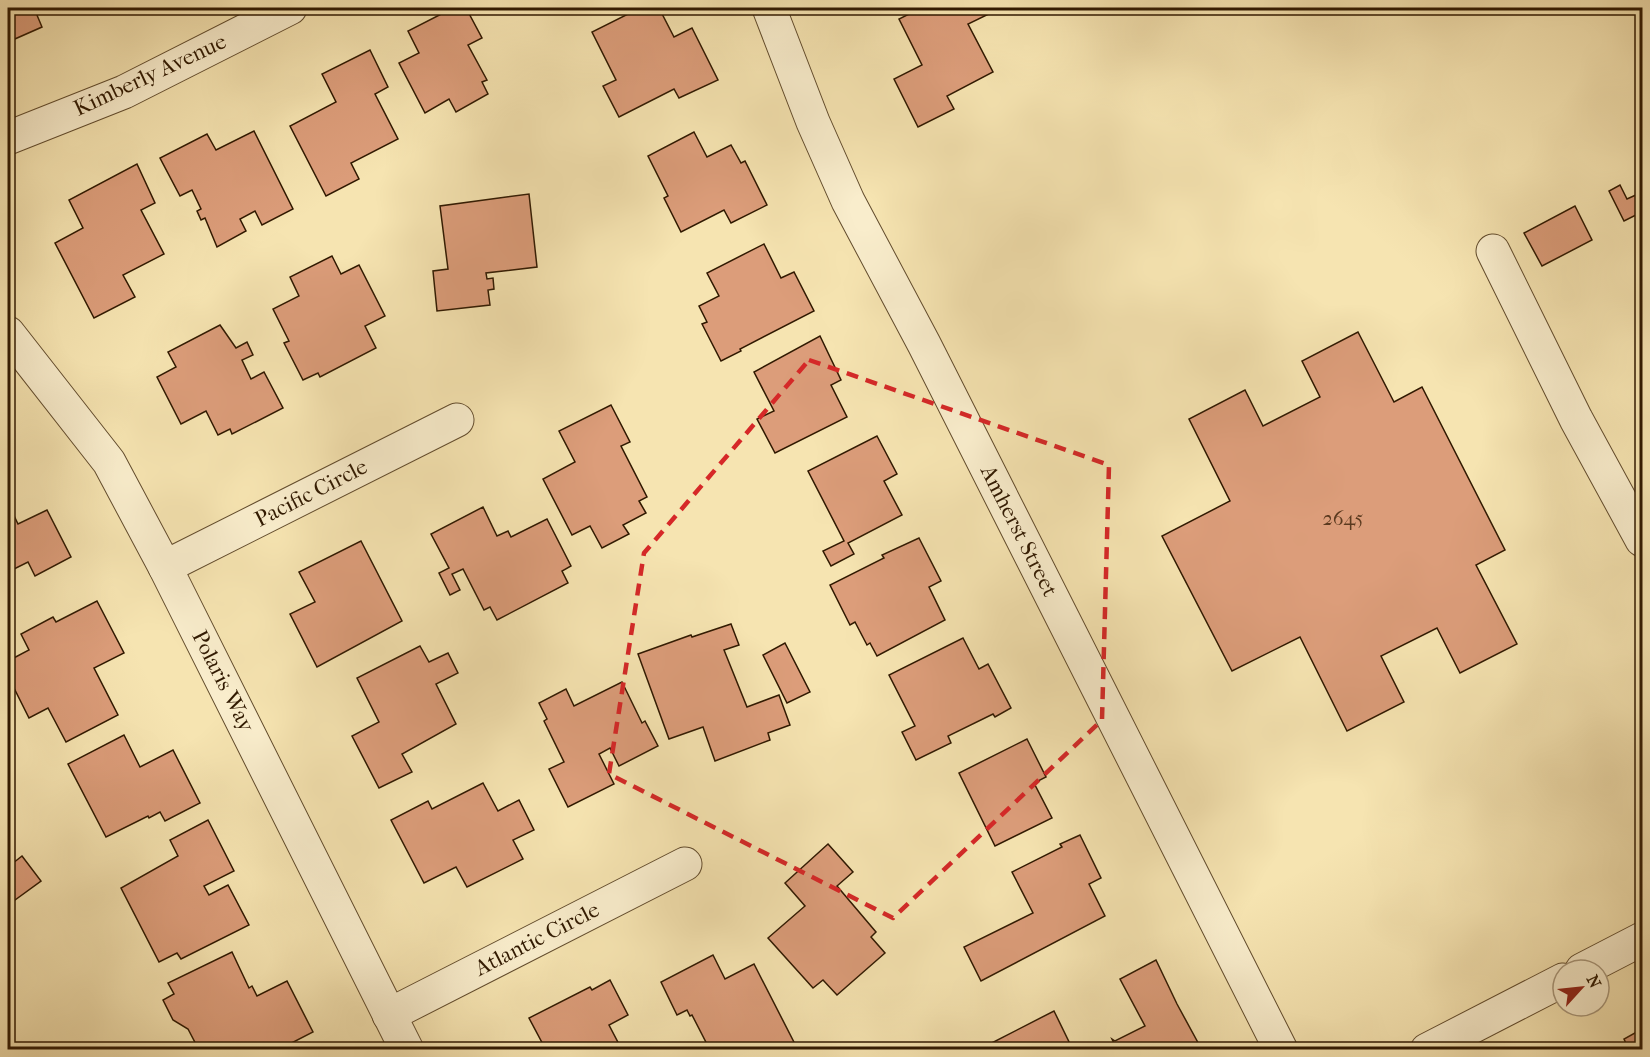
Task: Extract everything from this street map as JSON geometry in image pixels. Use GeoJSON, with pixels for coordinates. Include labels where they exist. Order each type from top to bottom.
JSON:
{"type":"FeatureCollection","features":[{"type":"Feature","properties":{"kind":"street","name":"Kimberly Avenue"},"geometry":{"type":"LineString","coordinates":[[8,138],[124,92],[290,8]]}},
{"type":"Feature","properties":{"kind":"street","name":"Amherst Street"},"geometry":{"type":"LineString","coordinates":[[769,8],[813,122],[848,201],[924,344],[1281,1050]]}},
{"type":"Feature","properties":{"kind":"street"},"geometry":{"type":"LineString","coordinates":[[1493,251],[1576,419],[1642,540]]}},
{"type":"Feature","properties":{"kind":"street","name":"Polaris Way"},"geometry":{"type":"LineString","coordinates":[[8,333],[109,462],[165,567],[407,1050]]}},
{"type":"Feature","properties":{"kind":"street","name":"Pacific Circle"},"geometry":{"type":"LineString","coordinates":[[165,567],[458,420]]}},
{"type":"Feature","properties":{"kind":"street","name":"Atlantic Circle"},"geometry":{"type":"LineString","coordinates":[[389,1015],[685,864]]}},
{"type":"Feature","properties":{"kind":"street"},"geometry":{"type":"LineString","coordinates":[[1605,958],[1642,939]]}},
{"type":"Feature","properties":{"kind":"street"},"geometry":{"type":"LineString","coordinates":[[1427,1050],[1551,986]]}},
{"type":"Feature","properties":{"kind":"highlighted area"},"geometry":{"type":"Polygon","coordinates":[[[809,360],[1109,465],[1102,720],[893,918],[609,774],[644,553],[809,360]]]}},
{"type":"Feature","properties":{"kind":"building"},"geometry":{"type":"Polygon","coordinates":[[[8,8],[34,8],[42,27],[8,42],[8,8]]]}},
{"type":"Feature","properties":{"kind":"building"},"geometry":{"type":"Polygon","coordinates":[[[453,8],[466,8],[482,38],[468,45],[487,80],[482,82],[488,94],[456,112],[449,99],[425,113],[399,63],[419,53],[408,31],[453,8]]]}},
{"type":"Feature","properties":{"kind":"building"},"geometry":{"type":"Polygon","coordinates":[[[640,8],[659,8],[674,37],[692,28],[718,80],[679,98],[674,89],[619,117],[603,86],[616,80],[592,32],[640,8]]]}},
{"type":"Feature","properties":{"kind":"building"},"geometry":{"type":"Polygon","coordinates":[[[921,8],[993,8],[995,11],[968,24],[993,72],[947,96],[954,109],[918,127],[894,79],[922,65],[899,19],[921,8]]]}},
{"type":"Feature","properties":{"kind":"building"},"geometry":{"type":"Polygon","coordinates":[[[370,50],[388,87],[375,94],[398,139],[351,163],[359,179],[326,196],[290,126],[336,102],[322,74],[370,50]]]}},
{"type":"Feature","properties":{"kind":"building"},"geometry":{"type":"Polygon","coordinates":[[[254,131],[293,209],[262,225],[255,211],[240,219],[246,231],[217,247],[205,218],[201,220],[197,211],[201,209],[192,190],[180,196],[160,158],[207,134],[216,150],[254,131]]]}},
{"type":"Feature","properties":{"kind":"building"},"geometry":{"type":"Polygon","coordinates":[[[694,132],[707,157],[731,145],[741,163],[745,161],[767,205],[731,223],[724,210],[681,232],[664,198],[668,196],[648,156],[694,132]]]}},
{"type":"Feature","properties":{"kind":"building"},"geometry":{"type":"Polygon","coordinates":[[[137,164],[155,203],[141,210],[164,254],[123,275],[135,297],[94,318],[55,243],[83,228],[69,200],[137,164]]]}},
{"type":"Feature","properties":{"kind":"building"},"geometry":{"type":"Polygon","coordinates":[[[1620,185],[1627,199],[1638,194],[1642,202],[1642,212],[1624,221],[1609,191],[1620,185]]]}},
{"type":"Feature","properties":{"kind":"building"},"geometry":{"type":"Polygon","coordinates":[[[529,194],[537,267],[486,273],[487,279],[493,278],[494,289],[488,290],[490,305],[437,311],[433,271],[448,269],[440,206],[529,194]]]}},
{"type":"Feature","properties":{"kind":"building"},"geometry":{"type":"Polygon","coordinates":[[[1575,206],[1592,240],[1542,266],[1524,233],[1575,206]]]}},
{"type":"Feature","properties":{"kind":"building"},"geometry":{"type":"Polygon","coordinates":[[[764,244],[781,278],[794,272],[814,311],[721,361],[702,324],[707,322],[699,306],[719,296],[707,273],[764,244]]]}},
{"type":"Feature","properties":{"kind":"building"},"geometry":{"type":"Polygon","coordinates":[[[332,256],[341,274],[359,265],[385,316],[365,326],[376,348],[320,377],[318,373],[303,380],[284,343],[289,341],[273,309],[299,296],[290,277],[332,256]]]}},
{"type":"Feature","properties":{"kind":"building"},"geometry":{"type":"Polygon","coordinates":[[[220,325],[236,348],[247,342],[253,355],[242,360],[251,379],[264,372],[283,408],[232,434],[230,429],[218,435],[206,411],[181,424],[157,377],[176,367],[168,352],[220,325]]]}},
{"type":"Feature","properties":{"kind":"building"},"geometry":{"type":"Polygon","coordinates":[[[1358,332],[1394,402],[1422,387],[1505,550],[1476,565],[1517,644],[1460,673],[1437,628],[1381,656],[1404,702],[1347,731],[1300,637],[1232,671],[1162,536],[1230,501],[1189,419],[1245,390],[1263,426],[1320,397],[1302,361],[1358,332]]]}},
{"type":"Feature","properties":{"kind":"building"},"geometry":{"type":"Polygon","coordinates":[[[820,336],[841,380],[831,385],[847,417],[775,453],[757,419],[774,411],[754,372],[820,336]]]}},
{"type":"Feature","properties":{"kind":"building"},"geometry":{"type":"Polygon","coordinates":[[[611,405],[630,442],[621,446],[647,497],[639,501],[646,513],[623,525],[629,534],[602,548],[590,526],[572,535],[543,479],[575,462],[559,431],[611,405]]]}},
{"type":"Feature","properties":{"kind":"building"},"geometry":{"type":"Polygon","coordinates":[[[877,436],[897,474],[884,481],[902,515],[848,543],[854,554],[831,566],[823,551],[844,541],[808,471],[877,436]]]}},
{"type":"Feature","properties":{"kind":"building"},"geometry":{"type":"Polygon","coordinates":[[[8,503],[18,524],[47,510],[71,557],[35,576],[28,562],[8,572],[8,503]]]}},
{"type":"Feature","properties":{"kind":"building"},"geometry":{"type":"Polygon","coordinates":[[[483,507],[497,536],[508,531],[511,537],[547,519],[571,566],[562,571],[568,583],[497,620],[490,607],[484,610],[463,569],[452,574],[460,590],[450,595],[439,573],[449,568],[431,534],[483,507]]]}},
{"type":"Feature","properties":{"kind":"building"},"geometry":{"type":"Polygon","coordinates":[[[919,538],[941,581],[929,587],[945,620],[877,656],[870,643],[867,645],[855,622],[850,625],[830,585],[884,558],[882,555],[919,538]]]}},
{"type":"Feature","properties":{"kind":"building"},"geometry":{"type":"Polygon","coordinates":[[[361,541],[402,621],[317,667],[290,614],[315,602],[299,572],[361,541]]]}},
{"type":"Feature","properties":{"kind":"building"},"geometry":{"type":"Polygon","coordinates":[[[97,601],[124,653],[94,668],[118,715],[66,742],[48,708],[29,718],[8,676],[8,661],[29,650],[21,634],[53,617],[56,622],[97,601]]]}},
{"type":"Feature","properties":{"kind":"building"},"geometry":{"type":"Polygon","coordinates":[[[731,624],[739,645],[724,650],[747,707],[779,695],[790,725],[768,733],[770,740],[715,761],[703,727],[669,739],[638,654],[691,635],[692,637],[731,624]]]}},
{"type":"Feature","properties":{"kind":"building"},"geometry":{"type":"Polygon","coordinates":[[[963,638],[979,669],[988,664],[1011,708],[995,717],[993,714],[948,736],[951,743],[916,760],[902,732],[915,726],[889,675],[963,638]]]}},
{"type":"Feature","properties":{"kind":"building"},"geometry":{"type":"Polygon","coordinates":[[[785,643],[810,692],[787,703],[763,655],[785,643]]]}},
{"type":"Feature","properties":{"kind":"building"},"geometry":{"type":"Polygon","coordinates":[[[420,646],[429,662],[448,653],[458,673],[436,684],[456,724],[402,754],[412,772],[379,788],[352,736],[379,722],[357,678],[420,646]]]}},
{"type":"Feature","properties":{"kind":"building"},"geometry":{"type":"Polygon","coordinates":[[[622,682],[642,723],[645,721],[658,746],[619,766],[610,748],[599,754],[614,784],[568,807],[549,769],[564,762],[544,721],[547,719],[539,703],[566,689],[574,706],[622,682]]]}},
{"type":"Feature","properties":{"kind":"building"},"geometry":{"type":"Polygon","coordinates":[[[124,735],[140,767],[173,750],[200,803],[165,821],[160,812],[149,818],[148,816],[106,837],[68,764],[124,735]]]}},
{"type":"Feature","properties":{"kind":"building"},"geometry":{"type":"Polygon","coordinates":[[[1027,739],[1046,777],[1034,783],[1052,818],[995,846],[959,773],[1027,739]]]}},
{"type":"Feature","properties":{"kind":"building"},"geometry":{"type":"Polygon","coordinates":[[[483,783],[498,811],[519,800],[534,830],[513,840],[523,859],[467,887],[456,867],[424,883],[391,820],[428,801],[432,809],[483,783]]]}},
{"type":"Feature","properties":{"kind":"building"},"geometry":{"type":"Polygon","coordinates":[[[208,820],[234,871],[204,886],[209,895],[228,885],[249,925],[181,959],[177,953],[159,962],[121,888],[178,856],[170,840],[208,820]]]}},
{"type":"Feature","properties":{"kind":"building"},"geometry":{"type":"Polygon","coordinates":[[[1080,835],[1101,878],[1089,884],[1105,916],[981,981],[964,947],[1033,913],[1012,872],[1062,847],[1060,844],[1080,835]]]}},
{"type":"Feature","properties":{"kind":"building"},"geometry":{"type":"Polygon","coordinates":[[[828,844],[853,872],[837,886],[876,932],[871,937],[885,953],[837,995],[823,980],[813,988],[768,938],[805,906],[785,883],[828,844]]]}},
{"type":"Feature","properties":{"kind":"building"},"geometry":{"type":"Polygon","coordinates":[[[22,856],[41,881],[15,900],[8,890],[8,867],[22,856]]]}},
{"type":"Feature","properties":{"kind":"building"},"geometry":{"type":"Polygon","coordinates":[[[232,952],[249,988],[252,986],[257,996],[287,981],[313,1032],[278,1050],[199,1050],[188,1029],[173,1020],[163,1000],[174,994],[168,983],[232,952]]]}},
{"type":"Feature","properties":{"kind":"building"},"geometry":{"type":"Polygon","coordinates":[[[713,955],[725,979],[754,964],[797,1048],[710,1050],[692,1015],[690,1016],[687,1010],[677,1015],[661,982],[713,955]]]}},
{"type":"Feature","properties":{"kind":"building"},"geometry":{"type":"Polygon","coordinates":[[[1156,960],[1202,1050],[1117,1050],[1112,1039],[1115,1041],[1145,1026],[1120,979],[1156,960]]]}},
{"type":"Feature","properties":{"kind":"building"},"geometry":{"type":"Polygon","coordinates":[[[610,980],[628,1015],[609,1025],[622,1050],[546,1050],[529,1018],[590,987],[592,990],[610,980]]]}},
{"type":"Feature","properties":{"kind":"building"},"geometry":{"type":"Polygon","coordinates":[[[1054,1011],[1073,1050],[978,1050],[1054,1011]]]}},
{"type":"Feature","properties":{"kind":"building"},"geometry":{"type":"Polygon","coordinates":[[[1642,1029],[1642,1050],[1629,1050],[1624,1039],[1642,1029]]]}}]}
